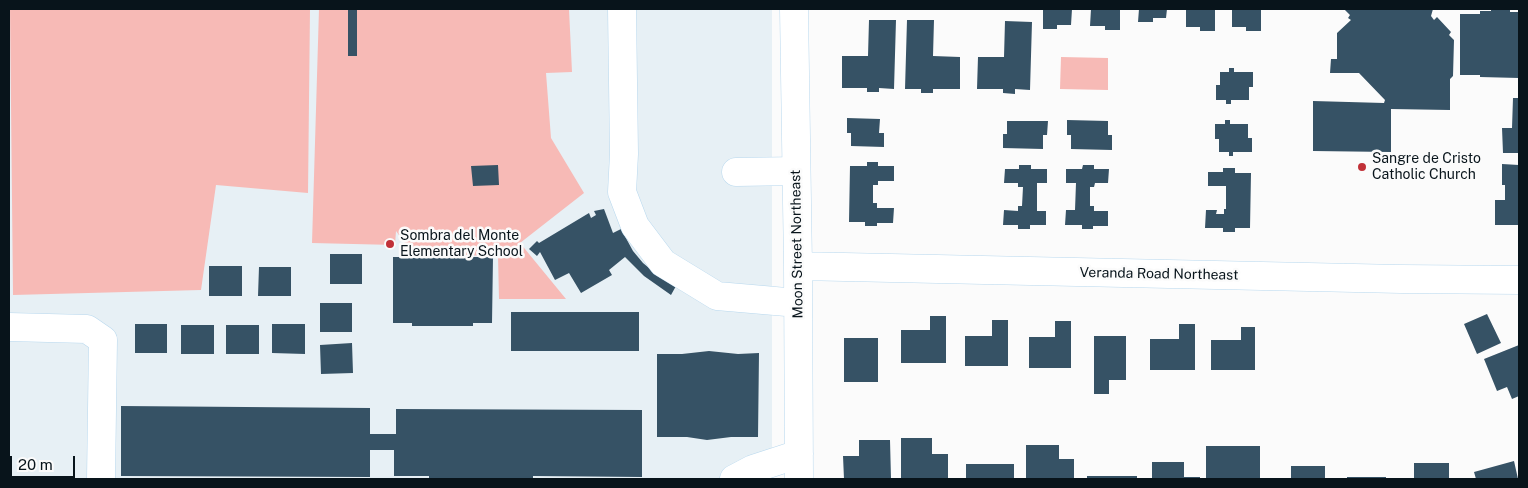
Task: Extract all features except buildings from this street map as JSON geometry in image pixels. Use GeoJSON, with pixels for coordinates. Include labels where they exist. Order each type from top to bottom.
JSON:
{"type":"FeatureCollection","features":[{"type":"Feature","properties":{"kind":"street"},"geometry":{"type":"LineString","coordinates":[[622,9],[624,144],[622,192],[635,226],[663,263],[717,296],[798,303]]}},
{"type":"Feature","properties":{"kind":"street","name":"Moon Street Northeast"},"geometry":{"type":"LineString","coordinates":[[794,9],[799,466]]}},
{"type":"Feature","properties":{"kind":"street"},"geometry":{"type":"LineString","coordinates":[[736,172],[796,171]]}},
{"type":"Feature","properties":{"kind":"street","name":"Veranda Road Northeast"},"geometry":{"type":"LineString","coordinates":[[798,266],[1519,280]]}},
{"type":"Feature","properties":{"kind":"street"},"geometry":{"type":"LineString","coordinates":[[9,327],[86,329],[103,340],[101,479]]}},
{"type":"Feature","properties":{"kind":"street"},"geometry":{"type":"LineString","coordinates":[[734,479],[753,469],[799,466]]}},
{"type":"Feature","properties":{"kind":"shaded area","name":"Sombra del Monte Elementary School"},"geometry":{"type":"Polygon","coordinates":[[[9,9],[772,9],[772,479],[9,479],[9,9]]]}},
{"type":"Feature","properties":{"kind":"shaded area"},"geometry":{"type":"Polygon","coordinates":[[[10,9],[310,9],[308,193],[216,185],[201,290],[13,295],[10,9]]]}},
{"type":"Feature","properties":{"kind":"shaded area"},"geometry":{"type":"Polygon","coordinates":[[[319,9],[569,9],[572,72],[546,73],[551,138],[584,193],[520,243],[566,299],[499,299],[498,256],[413,254],[396,231],[395,245],[312,243],[319,9]]]}},
{"type":"Feature","properties":{"kind":"shaded area"},"geometry":{"type":"Polygon","coordinates":[[[1061,57],[1108,58],[1108,90],[1060,89],[1061,57]]]}},
{"type":"Feature","properties":{"kind":"place","name":"Sangre de Cristo Catholic Church"},"geometry":{"type":"Point","coordinates":[1362,167]}},
{"type":"Feature","properties":{"kind":"place","name":"Sombra del Monte Elementary School"},"geometry":{"type":"Point","coordinates":[390,244]}}]}
